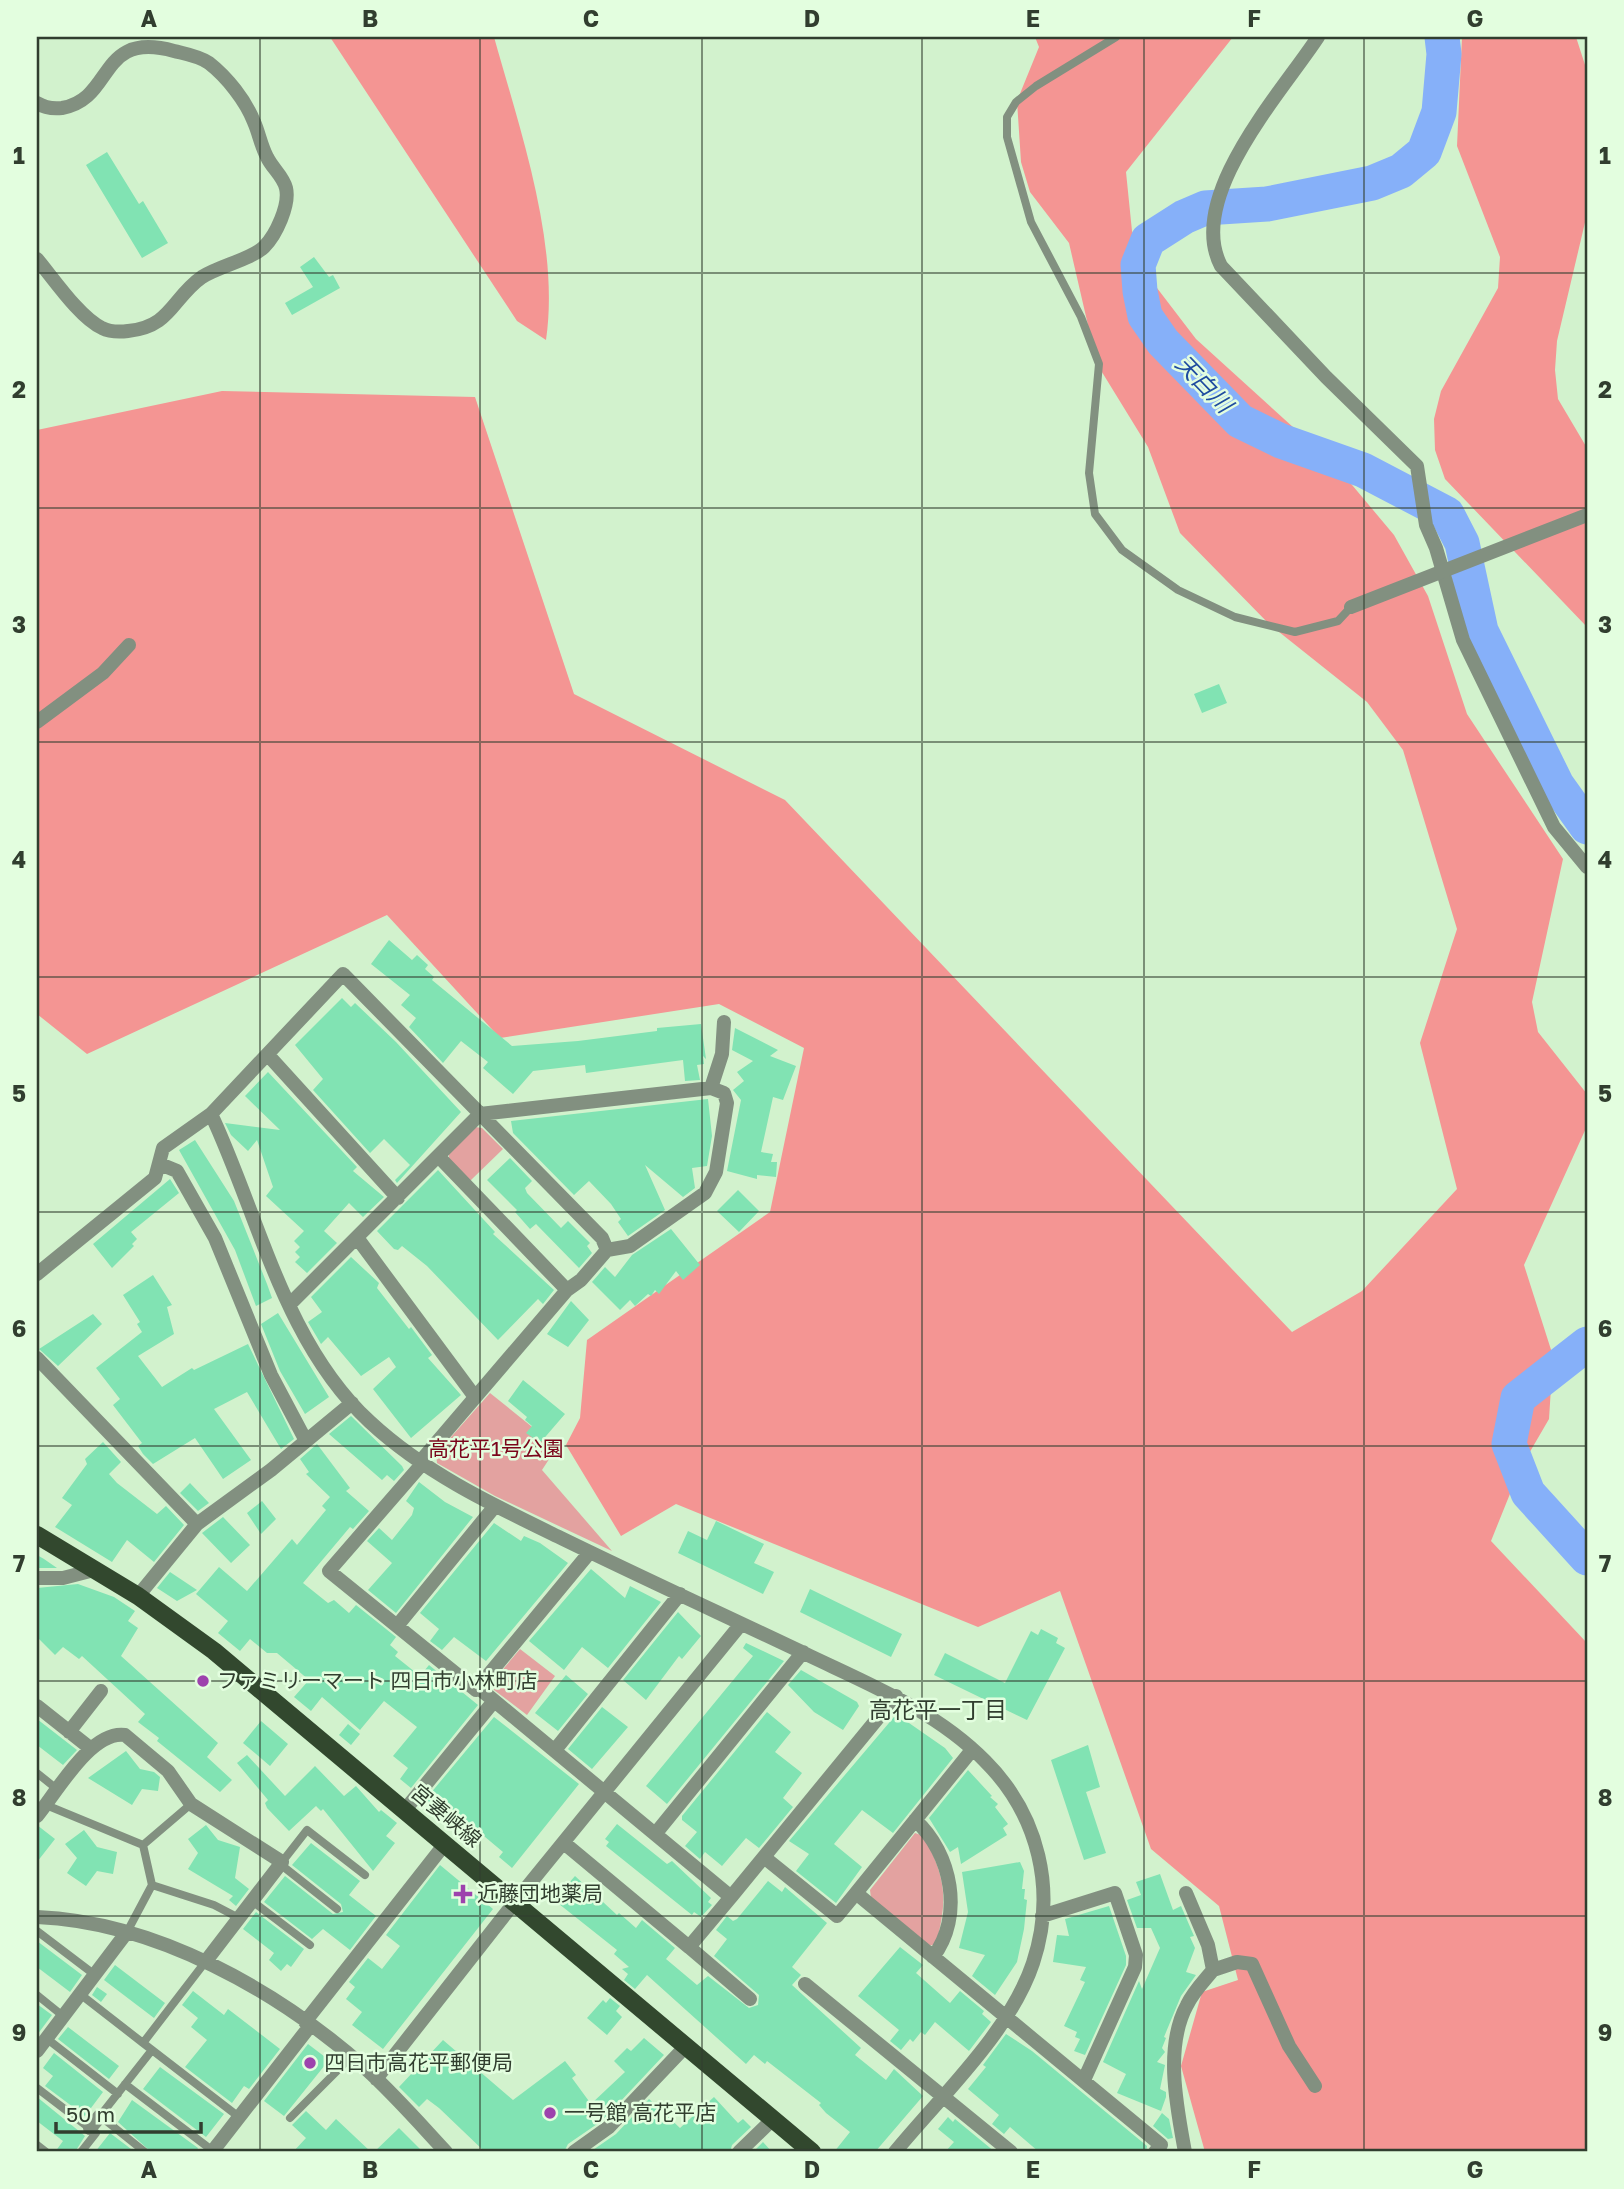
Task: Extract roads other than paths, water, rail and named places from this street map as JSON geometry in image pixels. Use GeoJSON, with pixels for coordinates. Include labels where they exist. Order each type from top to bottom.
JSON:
{"type":"FeatureCollection","features":[{"type":"Feature","properties":{"kind":"main road","name":"宮妻峡線"},"geometry":{"type":"LineString","coordinates":[[37,1535],[138,1596],[214,1651],[812,2152]]}},
{"type":"Feature","properties":{"kind":"street"},"geometry":{"type":"LineString","coordinates":[[1318,37],[1240,152],[1223,183],[1214,226],[1214,245],[1221,266],[1326,377],[1417,466],[1426,525],[1436,548],[1463,640],[1555,827],[1587,867]]}},
{"type":"Feature","properties":{"kind":"street"},"geometry":{"type":"LineString","coordinates":[[37,103],[55,109],[81,104],[91,94],[110,64],[120,56],[143,46],[155,46],[197,58],[225,77],[239,96],[253,119],[267,157],[286,189],[286,202],[274,233],[263,248],[202,278],[189,288],[171,312],[149,328],[120,332],[103,329],[89,320],[37,259]]}},
{"type":"Feature","properties":{"kind":"street"},"geometry":{"type":"LineString","coordinates":[[1351,607],[1587,515]]}},
{"type":"Feature","properties":{"kind":"street"},"geometry":{"type":"LineString","coordinates":[[37,722],[103,673],[129,645]]}},
{"type":"Feature","properties":{"kind":"street"},"geometry":{"type":"LineString","coordinates":[[37,1274],[155,1178],[163,1148],[211,1114],[343,974],[602,1238],[607,1250]]}},
{"type":"Feature","properties":{"kind":"street"},"geometry":{"type":"LineString","coordinates":[[711,1088],[722,1054],[724,1022]]}},
{"type":"Feature","properties":{"kind":"street"},"geometry":{"type":"LineString","coordinates":[[268,1055],[398,1198]]}},
{"type":"Feature","properties":{"kind":"street"},"geometry":{"type":"LineString","coordinates":[[290,1304],[358,1239],[480,1114],[711,1088],[724,1093],[727,1103],[714,1181],[705,1193],[630,1246],[607,1250],[581,1280],[567,1290],[329,1571],[476,1690],[480,1689],[731,1897]]}},
{"type":"Feature","properties":{"kind":"street"},"geometry":{"type":"LineString","coordinates":[[211,1114],[290,1304],[312,1348],[369,1422],[421,1464],[495,1506],[895,1696],[972,1750],[1008,1789],[1028,1821],[1044,1883],[1042,1916],[1033,1962],[1006,2019],[895,2152]]}},
{"type":"Feature","properties":{"kind":"street"},"geometry":{"type":"LineString","coordinates":[[439,1157],[567,1290]]}},
{"type":"Feature","properties":{"kind":"street"},"geometry":{"type":"LineString","coordinates":[[160,1164],[177,1171],[215,1238],[271,1375],[306,1441]]}},
{"type":"Feature","properties":{"kind":"street"},"geometry":{"type":"LineString","coordinates":[[358,1239],[475,1397]]}},
{"type":"Feature","properties":{"kind":"street"},"geometry":{"type":"LineString","coordinates":[[37,1358],[197,1524]]}},
{"type":"Feature","properties":{"kind":"street"},"geometry":{"type":"LineString","coordinates":[[138,1596],[197,1524],[352,1403]]}},
{"type":"Feature","properties":{"kind":"street"},"geometry":{"type":"LineString","coordinates":[[397,1626],[495,1506]]}},
{"type":"Feature","properties":{"kind":"street"},"geometry":{"type":"LineString","coordinates":[[480,1689],[590,1552]]}},
{"type":"Feature","properties":{"kind":"street"},"geometry":{"type":"LineString","coordinates":[[37,1578],[63,1578],[94,1570]]}},
{"type":"Feature","properties":{"kind":"street"},"geometry":{"type":"LineString","coordinates":[[555,1750],[680,1594]]}},
{"type":"Feature","properties":{"kind":"street"},"geometry":{"type":"LineString","coordinates":[[376,2079],[514,1903],[741,1624]]}},
{"type":"Feature","properties":{"kind":"street"},"geometry":{"type":"LineString","coordinates":[[656,1833],[803,1653]]}},
{"type":"Feature","properties":{"kind":"street"},"geometry":{"type":"LineString","coordinates":[[69,1732],[101,1691]]}},
{"type":"Feature","properties":{"kind":"street"},"geometry":{"type":"LineString","coordinates":[[689,1947],[765,1858],[895,1696]]}},
{"type":"Feature","properties":{"kind":"street"},"geometry":{"type":"LineString","coordinates":[[404,1811],[494,1701]]}},
{"type":"Feature","properties":{"kind":"street"},"geometry":{"type":"LineString","coordinates":[[37,1706],[90,1748]]}},
{"type":"Feature","properties":{"kind":"street"},"geometry":{"type":"LineString","coordinates":[[41,1810],[90,1748],[112,1735],[133,1739],[168,1771],[191,1804],[281,1863],[206,1961]]}},
{"type":"Feature","properties":{"kind":"street"},"geometry":{"type":"LineString","coordinates":[[765,1858],[837,1916],[972,1750]]}},
{"type":"Feature","properties":{"kind":"street"},"geometry":{"type":"LineString","coordinates":[[915,1820],[934,1842],[947,1875],[950,1892],[948,1927],[941,1946],[933,1957]]}},
{"type":"Feature","properties":{"kind":"street"},"geometry":{"type":"LineString","coordinates":[[564,1843],[750,1999]]}},
{"type":"Feature","properties":{"kind":"street"},"geometry":{"type":"LineString","coordinates":[[219,2150],[239,2117],[307,2024],[444,1844]]}},
{"type":"Feature","properties":{"kind":"street"},"geometry":{"type":"LineString","coordinates":[[856,1893],[1161,2144],[1155,2152]]}},
{"type":"Feature","properties":{"kind":"street"},"geometry":{"type":"LineString","coordinates":[[1042,1916],[1115,1893],[1136,1955],[1132,1978],[1084,2080]]}},
{"type":"Feature","properties":{"kind":"street"},"geometry":{"type":"LineString","coordinates":[[1185,1893],[1208,1945],[1213,1970]]}},
{"type":"Feature","properties":{"kind":"street"},"geometry":{"type":"LineString","coordinates":[[37,1917],[93,1923],[127,1932],[206,1961],[307,2024],[351,2057],[376,2079],[446,2152]]}},
{"type":"Feature","properties":{"kind":"street"},"geometry":{"type":"LineString","coordinates":[[37,2051],[127,1932]]}},
{"type":"Feature","properties":{"kind":"street"},"geometry":{"type":"LineString","coordinates":[[1185,2152],[1175,2068],[1177,2034],[1186,2006],[1213,1970],[1237,1962],[1252,1964],[1289,2046],[1315,2086]]}},
{"type":"Feature","properties":{"kind":"street"},"geometry":{"type":"LineString","coordinates":[[805,1984],[1011,2152]]}},
{"type":"Feature","properties":{"kind":"street"},"geometry":{"type":"LineString","coordinates":[[574,2152],[609,2127],[687,2046]]}},
{"type":"Feature","properties":{"kind":"street"},"geometry":{"type":"LineString","coordinates":[[90,2128],[100,2116]]}},
{"type":"Feature","properties":{"kind":"street"},"geometry":{"type":"LineString","coordinates":[[739,2152],[773,2119]]}},
{"type":"Feature","properties":{"kind":"lane"},"geometry":{"type":"LineString","coordinates":[[1116,37],[1036,86],[1016,102],[1007,117],[1007,137],[1031,222],[1081,317],[1099,363],[1089,473],[1095,514],[1122,550],[1178,590],[1235,617],[1295,632],[1338,621],[1351,607]]}},
{"type":"Feature","properties":{"kind":"lane"},"geometry":{"type":"LineString","coordinates":[[37,1773],[58,1790]]}},
{"type":"Feature","properties":{"kind":"lane"},"geometry":{"type":"LineString","coordinates":[[143,1845],[191,1804]]}},
{"type":"Feature","properties":{"kind":"lane"},"geometry":{"type":"LineString","coordinates":[[41,1810],[143,1845]]}},
{"type":"Feature","properties":{"kind":"lane"},"geometry":{"type":"LineString","coordinates":[[337,1909],[281,1863],[307,1830],[365,1875]]}},
{"type":"Feature","properties":{"kind":"lane"},"geometry":{"type":"LineString","coordinates":[[127,1932],[152,1885],[143,1845]]}},
{"type":"Feature","properties":{"kind":"lane"},"geometry":{"type":"LineString","coordinates":[[152,1885],[214,1905],[239,1918]]}},
{"type":"Feature","properties":{"kind":"lane"},"geometry":{"type":"LineString","coordinates":[[252,1901],[310,1945]]}},
{"type":"Feature","properties":{"kind":"lane"},"geometry":{"type":"LineString","coordinates":[[37,1930],[95,1975]]}},
{"type":"Feature","properties":{"kind":"lane"},"geometry":{"type":"LineString","coordinates":[[143,2043],[206,1961]]}},
{"type":"Feature","properties":{"kind":"lane"},"geometry":{"type":"LineString","coordinates":[[80,1994],[239,2117]]}},
{"type":"Feature","properties":{"kind":"lane"},"geometry":{"type":"LineString","coordinates":[[37,1995],[63,2016]]}},
{"type":"Feature","properties":{"kind":"lane"},"geometry":{"type":"LineString","coordinates":[[46,2038],[118,2094]]}},
{"type":"Feature","properties":{"kind":"lane"},"geometry":{"type":"LineString","coordinates":[[145,2152],[100,2116],[152,2050]]}},
{"type":"Feature","properties":{"kind":"lane"},"geometry":{"type":"LineString","coordinates":[[290,2118],[351,2057]]}},
{"type":"Feature","properties":{"kind":"lane"},"geometry":{"type":"LineString","coordinates":[[125,2084],[219,2150]]}},
{"type":"Feature","properties":{"kind":"lane"},"geometry":{"type":"LineString","coordinates":[[37,2088],[96,2133],[81,2152]]}},
{"type":"Feature","properties":{"kind":"lane"},"geometry":{"type":"LineString","coordinates":[[37,2145],[47,2152]]}},
{"type":"Feature","properties":{"kind":"waterway","name":"天白川"},"geometry":{"type":"LineString","coordinates":[[1442,37],[1444,54],[1439,112],[1424,152],[1401,171],[1372,183],[1267,204],[1205,208],[1184,217],[1148,240],[1138,265],[1140,291],[1145,316],[1163,342],[1240,421],[1281,441],[1363,470],[1447,514],[1462,543],[1481,631],[1557,785],[1587,827]]}},
{"type":"Feature","properties":{"kind":"waterway","name":"天白川"},"geometry":{"type":"LineString","coordinates":[[1587,1344],[1518,1398],[1509,1444],[1528,1493],[1587,1558]]}},
{"type":"Feature","properties":{"kind":"place","name":"ファミリーマート 四日市小林町店"},"geometry":{"type":"Point","coordinates":[203,1681]}},
{"type":"Feature","properties":{"kind":"place","name":"近藤団地薬局"},"geometry":{"type":"Point","coordinates":[463,1894]}},
{"type":"Feature","properties":{"kind":"place","name":"四日市高花平郵便局"},"geometry":{"type":"Point","coordinates":[310,2063]}},
{"type":"Feature","properties":{"kind":"place","name":"一号館 高花平店"},"geometry":{"type":"Point","coordinates":[550,2113]}},
{"type":"Feature","properties":{"kind":"district","name":"高花平一丁目"},"geometry":{"type":"Point","coordinates":[938,1710]}},
{"type":"Feature","properties":{"kind":"park label","name":"高花平1号公園"},"geometry":{"type":"Point","coordinates":[496,1449]}}]}
